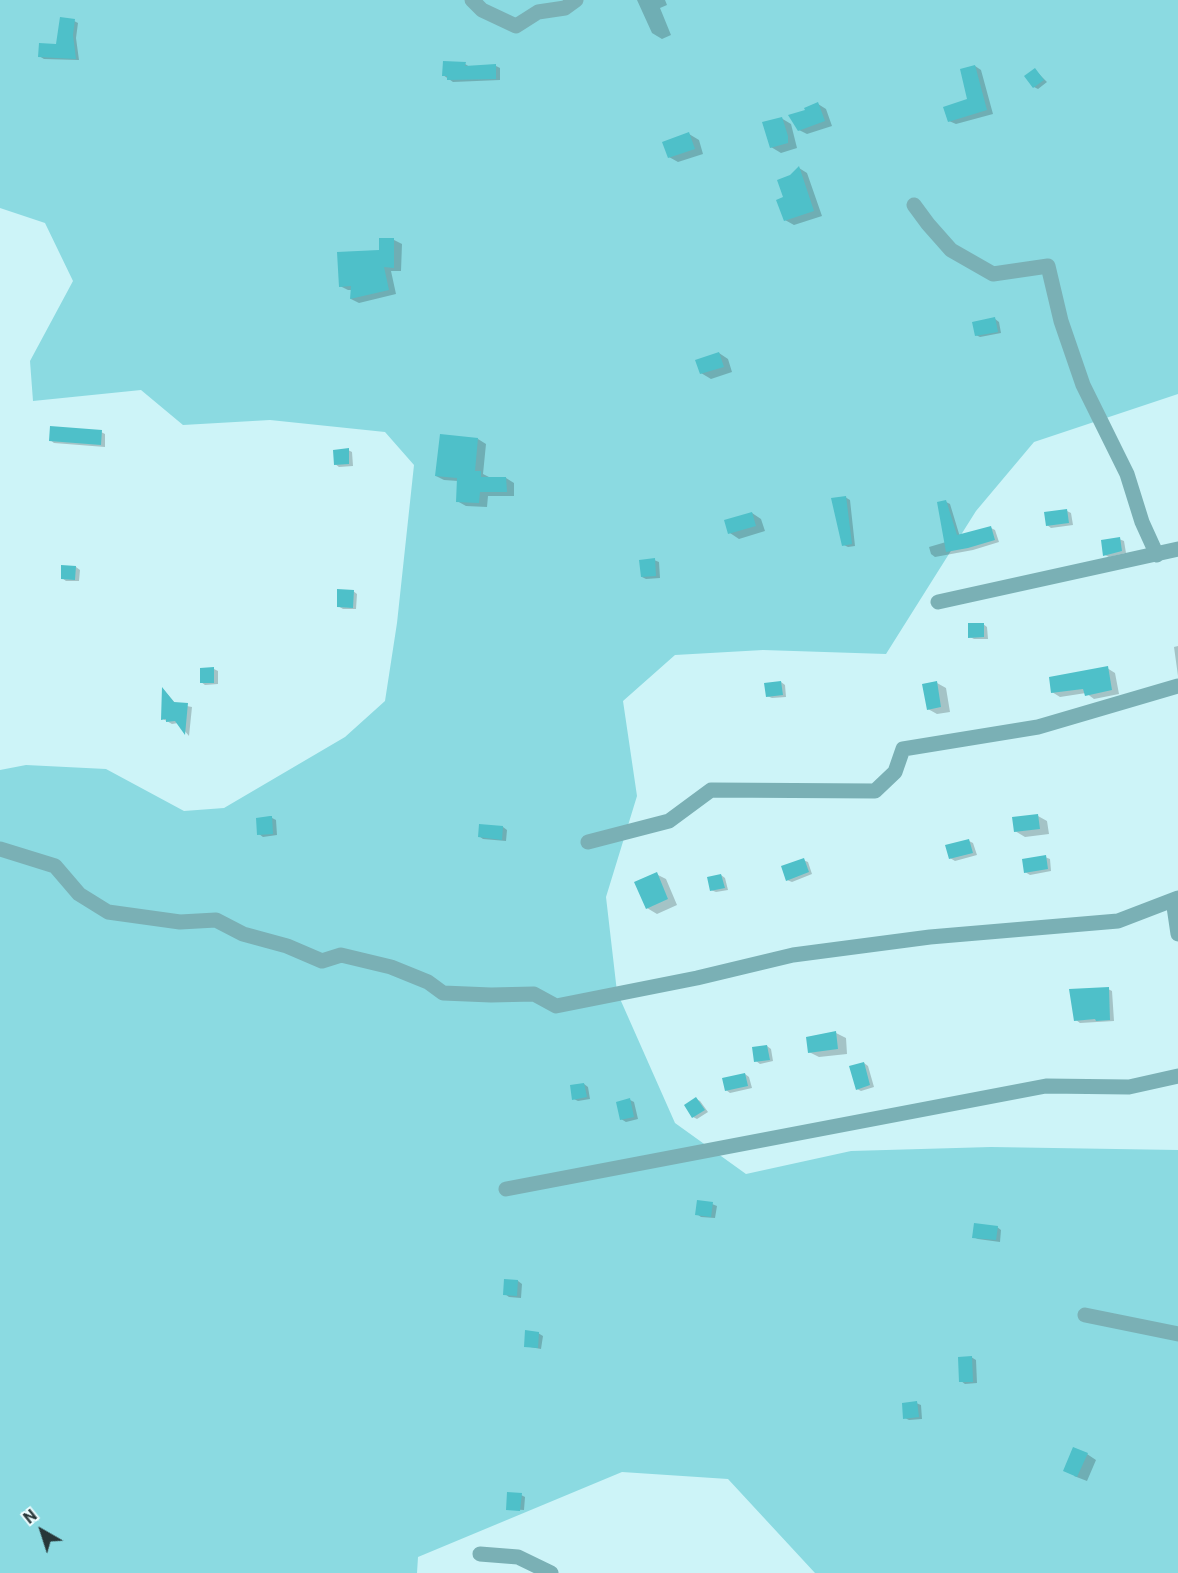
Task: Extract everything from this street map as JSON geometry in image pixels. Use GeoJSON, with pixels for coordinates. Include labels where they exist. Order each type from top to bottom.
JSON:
{"type":"FeatureCollection","features":[{"type":"Feature","properties":{"kind":"street"},"geometry":{"type":"LineString","coordinates":[[472,0],[482,10],[516,26],[537,12],[565,9],[576,0]]}},
{"type":"Feature","properties":{"kind":"street"},"geometry":{"type":"LineString","coordinates":[[914,205],[951,250],[993,274],[1048,266],[1061,321],[1083,385],[1126,474],[1142,522],[1157,555]]}},
{"type":"Feature","properties":{"kind":"street"},"geometry":{"type":"LineString","coordinates":[[938,602],[1178,549]]}},
{"type":"Feature","properties":{"kind":"street"},"geometry":{"type":"LineString","coordinates":[[588,842],[669,821],[711,790],[875,791],[895,771],[903,749],[1038,727],[1178,686]]}},
{"type":"Feature","properties":{"kind":"street"},"geometry":{"type":"LineString","coordinates":[[0,849],[56,866],[79,894],[108,912],[180,922],[216,920],[243,934],[287,946],[322,961],[341,955],[391,966],[428,982],[443,993],[534,994],[556,1006],[697,978],[793,954],[941,936],[1118,921],[1176,899],[1178,933]]}},
{"type":"Feature","properties":{"kind":"street"},"geometry":{"type":"LineString","coordinates":[[506,1189],[1046,1086],[1129,1087],[1178,1076]]}},
{"type":"Feature","properties":{"kind":"street"},"geometry":{"type":"LineString","coordinates":[[1085,1315],[1178,1334]]}},
{"type":"Feature","properties":{"kind":"street"},"geometry":{"type":"LineString","coordinates":[[480,1554],[518,1557],[551,1573]]}},
{"type":"Feature","properties":{"kind":"shaded area"},"geometry":{"type":"Polygon","coordinates":[[[0,0],[1178,0],[1178,394],[1034,442],[976,511],[886,654],[763,650],[675,655],[623,701],[637,796],[606,897],[617,992],[675,1123],[746,1174],[851,1151],[991,1147],[1178,1150],[1178,1573],[815,1573],[728,1479],[622,1472],[418,1557],[417,1573],[0,1573],[0,770],[26,765],[106,769],[184,811],[224,808],[345,737],[385,701],[397,623],[414,465],[385,432],[270,420],[183,425],[141,390],[33,401],[30,361],[73,281],[45,223],[0,208],[0,0]]]}},
{"type":"Feature","properties":{"kind":"building"},"geometry":{"type":"Polygon","coordinates":[[[60,17],[75,19],[73,35],[76,59],[38,57],[39,43],[56,44],[60,17]]]}},
{"type":"Feature","properties":{"kind":"building"},"geometry":{"type":"Polygon","coordinates":[[[443,61],[466,62],[465,66],[496,64],[496,79],[447,80],[447,76],[442,76],[443,61]]]}},
{"type":"Feature","properties":{"kind":"building"},"geometry":{"type":"Polygon","coordinates":[[[975,65],[987,110],[948,122],[943,107],[967,99],[960,69],[975,65]]]}},
{"type":"Feature","properties":{"kind":"building"},"geometry":{"type":"Polygon","coordinates":[[[1035,68],[1044,80],[1033,88],[1024,76],[1035,68]]]}},
{"type":"Feature","properties":{"kind":"building"},"geometry":{"type":"Polygon","coordinates":[[[818,102],[825,121],[798,131],[788,115],[805,110],[804,108],[818,102]]]}},
{"type":"Feature","properties":{"kind":"building"},"geometry":{"type":"Polygon","coordinates":[[[782,117],[788,143],[770,148],[762,122],[782,117]]]}},
{"type":"Feature","properties":{"kind":"building"},"geometry":{"type":"Polygon","coordinates":[[[689,132],[695,149],[668,158],[662,142],[689,132]]]}},
{"type":"Feature","properties":{"kind":"building"},"geometry":{"type":"Polygon","coordinates":[[[799,166],[814,211],[784,221],[776,200],[783,197],[777,180],[790,175],[799,166]]]}},
{"type":"Feature","properties":{"kind":"building"},"geometry":{"type":"Polygon","coordinates":[[[379,238],[394,238],[394,268],[384,267],[389,290],[350,299],[351,286],[339,287],[337,252],[379,250],[379,238]]]}},
{"type":"Feature","properties":{"kind":"building"},"geometry":{"type":"Polygon","coordinates":[[[995,317],[998,332],[975,336],[972,322],[995,317]]]}},
{"type":"Feature","properties":{"kind":"building"},"geometry":{"type":"Polygon","coordinates":[[[719,352],[724,367],[700,374],[695,360],[719,352]]]}},
{"type":"Feature","properties":{"kind":"building"},"geometry":{"type":"Polygon","coordinates":[[[50,426],[102,430],[101,445],[49,441],[50,426]]]}},
{"type":"Feature","properties":{"kind":"building"},"geometry":{"type":"Polygon","coordinates":[[[440,434],[478,438],[475,471],[481,471],[481,477],[506,477],[507,492],[480,492],[479,503],[456,502],[457,478],[435,476],[440,434]]]}},
{"type":"Feature","properties":{"kind":"building"},"geometry":{"type":"Polygon","coordinates":[[[349,448],[349,464],[334,465],[333,450],[349,448]]]}},
{"type":"Feature","properties":{"kind":"building"},"geometry":{"type":"Polygon","coordinates":[[[846,496],[852,544],[842,546],[831,498],[846,496]]]}},
{"type":"Feature","properties":{"kind":"building"},"geometry":{"type":"Polygon","coordinates":[[[946,500],[957,535],[991,526],[995,540],[946,552],[937,502],[946,500]]]}},
{"type":"Feature","properties":{"kind":"building"},"geometry":{"type":"Polygon","coordinates":[[[1067,509],[1069,523],[1046,526],[1044,512],[1067,509]]]}},
{"type":"Feature","properties":{"kind":"building"},"geometry":{"type":"Polygon","coordinates":[[[752,512],[756,526],[728,534],[724,520],[752,512]]]}},
{"type":"Feature","properties":{"kind":"building"},"geometry":{"type":"Polygon","coordinates":[[[1120,537],[1122,551],[1103,556],[1101,540],[1120,537]]]}},
{"type":"Feature","properties":{"kind":"building"},"geometry":{"type":"Polygon","coordinates":[[[655,558],[656,576],[641,577],[639,560],[655,558]]]}},
{"type":"Feature","properties":{"kind":"building"},"geometry":{"type":"Polygon","coordinates":[[[61,565],[76,566],[75,580],[61,579],[61,565]]]}},
{"type":"Feature","properties":{"kind":"building"},"geometry":{"type":"Polygon","coordinates":[[[337,589],[354,590],[353,608],[337,607],[337,589]]]}},
{"type":"Feature","properties":{"kind":"building"},"geometry":{"type":"Polygon","coordinates":[[[968,623],[984,623],[984,637],[968,638],[968,623]]]}},
{"type":"Feature","properties":{"kind":"building"},"geometry":{"type":"Polygon","coordinates":[[[1108,666],[1112,690],[1085,696],[1083,689],[1051,693],[1049,677],[1108,666]]]}},
{"type":"Feature","properties":{"kind":"building"},"geometry":{"type":"Polygon","coordinates":[[[214,667],[214,683],[200,683],[200,668],[214,667]]]}},
{"type":"Feature","properties":{"kind":"building"},"geometry":{"type":"Polygon","coordinates":[[[781,681],[783,695],[766,697],[764,683],[781,681]]]}},
{"type":"Feature","properties":{"kind":"building"},"geometry":{"type":"Polygon","coordinates":[[[937,681],[941,707],[927,710],[922,684],[937,681]]]}},
{"type":"Feature","properties":{"kind":"building"},"geometry":{"type":"Polygon","coordinates":[[[162,687],[174,702],[188,703],[185,735],[175,721],[161,720],[162,687]]]}},
{"type":"Feature","properties":{"kind":"building"},"geometry":{"type":"Polygon","coordinates":[[[1038,814],[1040,829],[1014,832],[1012,817],[1038,814]]]}},
{"type":"Feature","properties":{"kind":"building"},"geometry":{"type":"Polygon","coordinates":[[[272,816],[273,834],[257,835],[256,818],[272,816]]]}},
{"type":"Feature","properties":{"kind":"building"},"geometry":{"type":"Polygon","coordinates":[[[479,824],[503,826],[502,840],[478,837],[479,824]]]}},
{"type":"Feature","properties":{"kind":"building"},"geometry":{"type":"Polygon","coordinates":[[[969,839],[973,853],[949,859],[945,845],[969,839]]]}},
{"type":"Feature","properties":{"kind":"building"},"geometry":{"type":"Polygon","coordinates":[[[1046,855],[1048,869],[1024,873],[1022,859],[1046,855]]]}},
{"type":"Feature","properties":{"kind":"building"},"geometry":{"type":"Polygon","coordinates":[[[804,858],[809,872],[786,881],[781,866],[804,858]]]}},
{"type":"Feature","properties":{"kind":"building"},"geometry":{"type":"Polygon","coordinates":[[[657,872],[668,899],[646,909],[634,882],[657,872]]]}},
{"type":"Feature","properties":{"kind":"building"},"geometry":{"type":"Polygon","coordinates":[[[721,874],[725,888],[710,891],[707,877],[721,874]]]}},
{"type":"Feature","properties":{"kind":"building"},"geometry":{"type":"Polygon","coordinates":[[[1109,987],[1110,1020],[1074,1021],[1069,989],[1109,987]]]}},
{"type":"Feature","properties":{"kind":"building"},"geometry":{"type":"Polygon","coordinates":[[[836,1031],[838,1049],[808,1053],[806,1037],[836,1031]]]}},
{"type":"Feature","properties":{"kind":"building"},"geometry":{"type":"Polygon","coordinates":[[[767,1045],[770,1060],[754,1062],[752,1047],[767,1045]]]}},
{"type":"Feature","properties":{"kind":"building"},"geometry":{"type":"Polygon","coordinates":[[[864,1062],[870,1085],[856,1090],[849,1066],[864,1062]]]}},
{"type":"Feature","properties":{"kind":"building"},"geometry":{"type":"Polygon","coordinates":[[[745,1073],[748,1086],[725,1091],[722,1078],[745,1073]]]}},
{"type":"Feature","properties":{"kind":"building"},"geometry":{"type":"Polygon","coordinates":[[[584,1083],[587,1097],[572,1100],[570,1085],[584,1083]]]}},
{"type":"Feature","properties":{"kind":"building"},"geometry":{"type":"Polygon","coordinates":[[[696,1097],[705,1110],[692,1118],[684,1105],[696,1097]]]}},
{"type":"Feature","properties":{"kind":"building"},"geometry":{"type":"Polygon","coordinates":[[[630,1098],[634,1117],[620,1120],[616,1102],[630,1098]]]}},
{"type":"Feature","properties":{"kind":"building"},"geometry":{"type":"Polygon","coordinates":[[[697,1200],[713,1202],[711,1217],[695,1215],[697,1200]]]}},
{"type":"Feature","properties":{"kind":"building"},"geometry":{"type":"Polygon","coordinates":[[[974,1223],[998,1226],[996,1240],[972,1238],[974,1223]]]}},
{"type":"Feature","properties":{"kind":"building"},"geometry":{"type":"Polygon","coordinates":[[[504,1279],[518,1280],[517,1296],[503,1295],[504,1279]]]}},
{"type":"Feature","properties":{"kind":"building"},"geometry":{"type":"Polygon","coordinates":[[[525,1330],[539,1332],[538,1348],[524,1347],[525,1330]]]}},
{"type":"Feature","properties":{"kind":"building"},"geometry":{"type":"Polygon","coordinates":[[[972,1356],[973,1382],[959,1382],[958,1357],[972,1356]]]}},
{"type":"Feature","properties":{"kind":"building"},"geometry":{"type":"Polygon","coordinates":[[[917,1401],[919,1417],[903,1419],[902,1403],[917,1401]]]}},
{"type":"Feature","properties":{"kind":"building"},"geometry":{"type":"Polygon","coordinates":[[[1073,1447],[1088,1453],[1077,1477],[1063,1471],[1073,1447]]]}},
{"type":"Feature","properties":{"kind":"building"},"geometry":{"type":"Polygon","coordinates":[[[507,1492],[522,1493],[520,1511],[506,1510],[507,1492]]]}}]}
